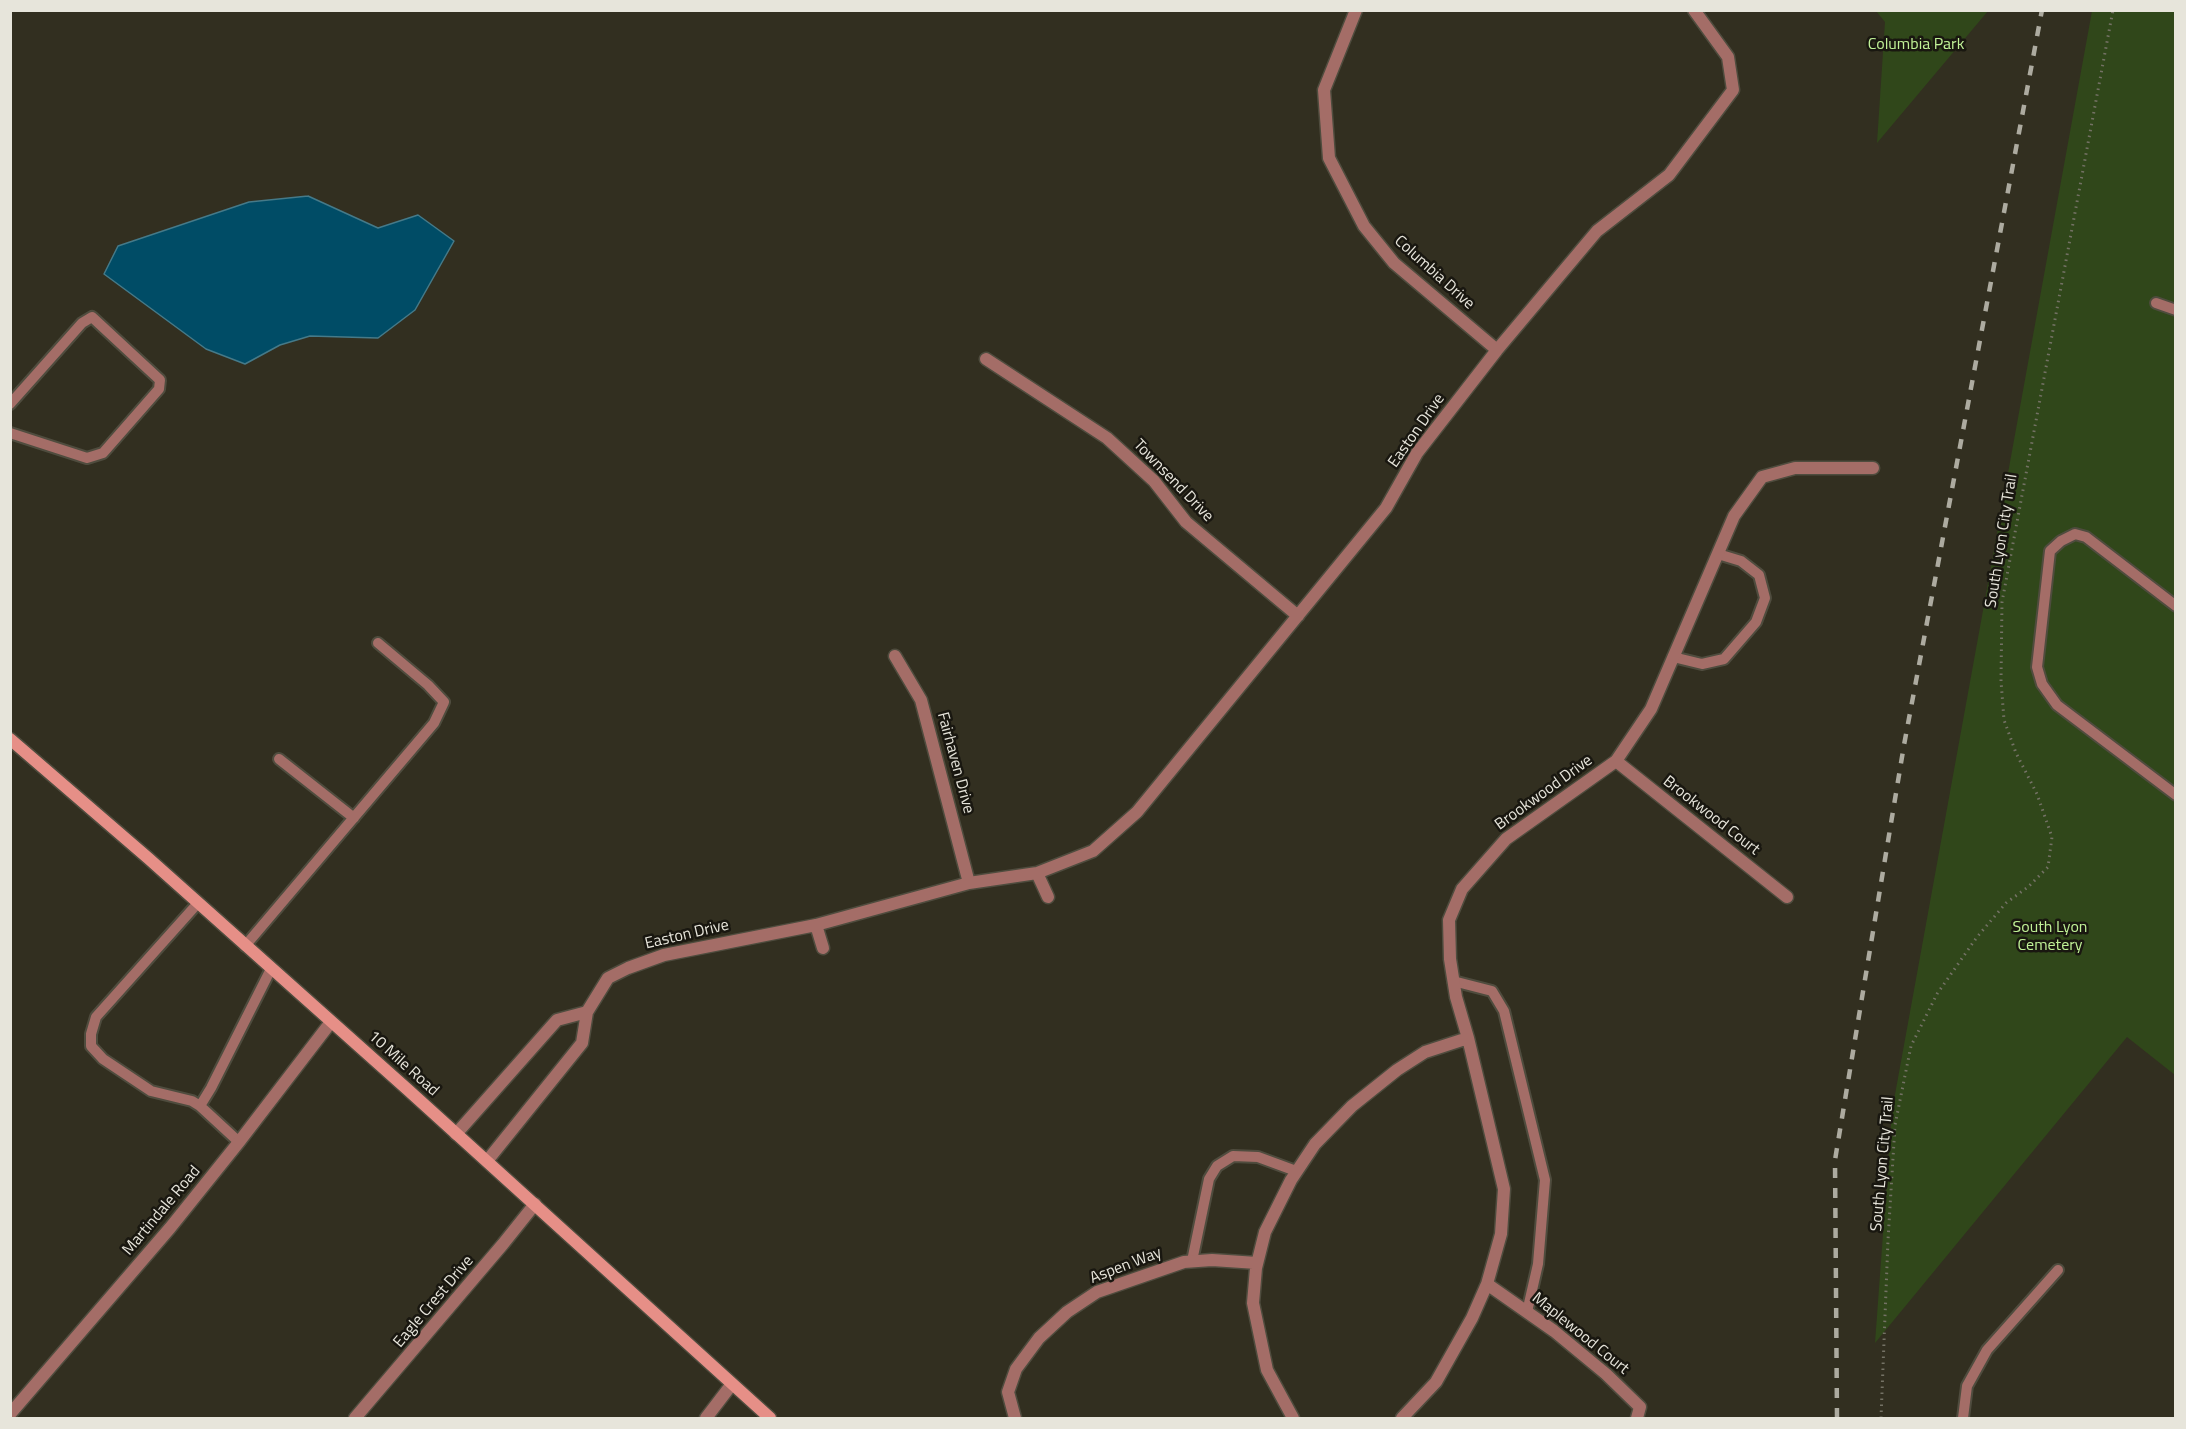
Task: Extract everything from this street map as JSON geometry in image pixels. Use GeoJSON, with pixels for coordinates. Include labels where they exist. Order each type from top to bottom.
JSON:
{"type":"FeatureCollection","features":[{"type":"Feature","properties":{"kind":"main road","name":"10 Mile Road"},"geometry":{"type":"LineString","coordinates":[[10,740],[198,903],[487,1161],[770,1419]]}},
{"type":"Feature","properties":{"kind":"street","name":"Columbia Drive"},"geometry":{"type":"LineString","coordinates":[[1356,10],[1324,90],[1329,158],[1364,226],[1394,263],[1497,350]]}},
{"type":"Feature","properties":{"kind":"street","name":"Easton Drive"},"geometry":{"type":"LineString","coordinates":[[487,1161],[582,1043],[587,1012],[608,978],[664,955],[816,926],[969,883],[1037,873],[1093,851],[1137,812],[1386,508],[1417,453],[1497,350],[1597,231],[1670,175],[1733,90],[1728,57],[1694,10]]}},
{"type":"Feature","properties":{"kind":"street","name":"Townsend Drive"},"geometry":{"type":"LineString","coordinates":[[986,359],[1107,438],[1154,481],[1186,522],[1298,616]]}},
{"type":"Feature","properties":{"kind":"street","name":"Brookwood Drive"},"geometry":{"type":"LineString","coordinates":[[1402,1419],[1436,1382],[1472,1318],[1487,1284],[1501,1234],[1504,1189],[1453,981],[1450,959],[1449,920],[1462,889],[1506,839],[1616,761],[1651,709],[1734,516],[1762,477],[1795,468],[1873,468]]}},
{"type":"Feature","properties":{"kind":"street","name":"Fairhaven Drive"},"geometry":{"type":"LineString","coordinates":[[895,656],[921,700],[969,883]]}},
{"type":"Feature","properties":{"kind":"street","name":"Brookwood Court"},"geometry":{"type":"LineString","coordinates":[[1616,761],[1787,897]]}},
{"type":"Feature","properties":{"kind":"street"},"geometry":{"type":"LineString","coordinates":[[1037,873],[1048,897]]}},
{"type":"Feature","properties":{"kind":"street"},"geometry":{"type":"LineString","coordinates":[[816,926],[822,948]]}},
{"type":"Feature","properties":{"kind":"street"},"geometry":{"type":"LineString","coordinates":[[456,1134],[557,1020],[587,1012]]}},
{"type":"Feature","properties":{"kind":"street","name":"Martindale Road"},"geometry":{"type":"LineString","coordinates":[[10,1414],[170,1228],[239,1143],[331,1022]]}},
{"type":"Feature","properties":{"kind":"street"},"geometry":{"type":"LineString","coordinates":[[1293,1419],[1267,1370],[1253,1303],[1257,1263],[1265,1232],[1296,1171],[1315,1144],[1352,1106],[1397,1070],[1425,1052],[1468,1038]]}},
{"type":"Feature","properties":{"kind":"street","name":"Eagle Crest Drive"},"geometry":{"type":"LineString","coordinates":[[355,1419],[535,1204]]}},
{"type":"Feature","properties":{"kind":"street","name":"Aspen Way"},"geometry":{"type":"LineString","coordinates":[[1015,1419],[1008,1392],[1017,1369],[1040,1338],[1067,1312],[1097,1292],[1184,1262],[1212,1260],[1257,1263]]}},
{"type":"Feature","properties":{"kind":"street","name":"Maplewood Court"},"geometry":{"type":"LineString","coordinates":[[1487,1284],[1554,1331],[1606,1374],[1640,1407],[1637,1419]]}},
{"type":"Feature","properties":{"kind":"street"},"geometry":{"type":"LineString","coordinates":[[706,1419],[732,1384]]}},
{"type":"Feature","properties":{"kind":"lane"},"geometry":{"type":"LineString","coordinates":[[2156,303],[2175,310]]}},
{"type":"Feature","properties":{"kind":"lane"},"geometry":{"type":"LineString","coordinates":[[10,404],[82,322],[92,317],[160,380],[159,389],[103,453],[87,458],[10,433]]}},
{"type":"Feature","properties":{"kind":"lane"},"geometry":{"type":"LineString","coordinates":[[2175,606],[2086,537],[2075,534],[2061,541],[2050,552],[2037,667],[2042,684],[2057,705],[2175,795]]}},
{"type":"Feature","properties":{"kind":"lane"},"geometry":{"type":"LineString","coordinates":[[1673,657],[1702,664],[1724,659],[1756,622],[1765,598],[1759,575],[1741,561],[1718,554]]}},
{"type":"Feature","properties":{"kind":"lane"},"geometry":{"type":"LineString","coordinates":[[245,946],[434,723],[444,702],[428,685],[378,643]]}},
{"type":"Feature","properties":{"kind":"lane"},"geometry":{"type":"LineString","coordinates":[[279,759],[354,818]]}},
{"type":"Feature","properties":{"kind":"lane"},"geometry":{"type":"LineString","coordinates":[[198,903],[96,1017],[91,1034],[91,1046],[103,1059],[152,1091],[192,1101],[200,1106],[239,1143]]}},
{"type":"Feature","properties":{"kind":"lane"},"geometry":{"type":"LineString","coordinates":[[200,1106],[271,969]]}},
{"type":"Feature","properties":{"kind":"lane"},"geometry":{"type":"LineString","coordinates":[[1453,981],[1492,992],[1504,1011],[1545,1180],[1538,1264],[1527,1312]]}},
{"type":"Feature","properties":{"kind":"lane"},"geometry":{"type":"LineString","coordinates":[[1192,1262],[1209,1179],[1217,1166],[1233,1156],[1258,1157],[1296,1171]]}},
{"type":"Feature","properties":{"kind":"lane"},"geometry":{"type":"LineString","coordinates":[[1963,1419],[1967,1386],[1987,1350],[2058,1270]]}},
{"type":"Feature","properties":{"kind":"path","name":"South Lyon City Trail"},"geometry":{"type":"LineString","coordinates":[[1881,1419],[1895,1125],[1911,1046],[1937,994],[1977,937],[2006,903],[2028,887],[2048,867],[2052,837],[2037,794],[2016,753],[2004,720],[2001,681],[2002,602],[2113,10]]}},
{"type":"Feature","properties":{"kind":"green space","name":"Columbia Park"},"geometry":{"type":"Polygon","coordinates":[[[1876,11],[1988,11],[1877,143],[1885,22],[1876,11]]]}},
{"type":"Feature","properties":{"kind":"green space","name":"South Lyon Cemetery"},"geometry":{"type":"Polygon","coordinates":[[[2092,11],[2175,11],[2175,1075],[2127,1037],[1875,1343],[1892,1111],[2092,11]]]}},
{"type":"Feature","properties":{"kind":"water"},"geometry":{"type":"Polygon","coordinates":[[[308,196],[378,228],[418,215],[454,241],[415,310],[378,338],[310,336],[280,345],[245,364],[206,349],[104,274],[118,246],[249,202],[308,196]]]}},
{"type":"Feature","properties":{"kind":"railway"},"geometry":{"type":"LineString","coordinates":[[1837,1418],[1835,1160],[1904,745],[2042,10]]}}]}
